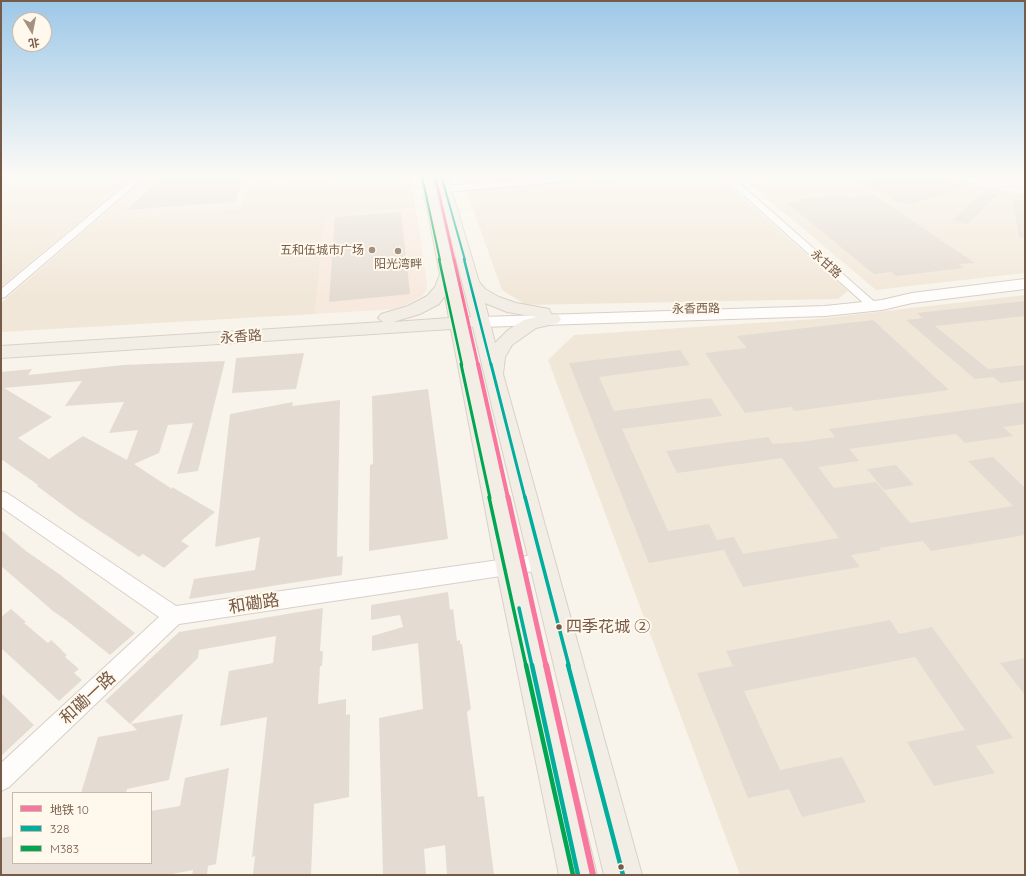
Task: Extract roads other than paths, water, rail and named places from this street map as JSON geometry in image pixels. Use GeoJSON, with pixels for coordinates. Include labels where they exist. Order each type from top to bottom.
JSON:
{"type":"FeatureCollection","features":[{"type":"Feature","properties":{"kind":"main road"},"geometry":{"type":"LineString","coordinates":[[436,216],[448,274],[469,319]]}},
{"type":"Feature","properties":{"kind":"main road"},"geometry":{"type":"LineString","coordinates":[[452,216],[469,276],[479,293],[493,301],[513,308],[548,316]]}},
{"type":"Feature","properties":{"kind":"main road"},"geometry":{"type":"LineString","coordinates":[[448,274],[469,276]]}},
{"type":"Feature","properties":{"kind":"main road"},"geometry":{"type":"LineString","coordinates":[[374,321],[403,314],[428,303],[439,294],[448,274]]}},
{"type":"Feature","properties":{"kind":"main road"},"geometry":{"type":"LineString","coordinates":[[469,276],[469,319],[510,566],[578,875]]}},
{"type":"Feature","properties":{"kind":"main road","name":"永香西路"},"geometry":{"type":"LineString","coordinates":[[469,319],[548,316],[801,313],[1025,284]]}},
{"type":"Feature","properties":{"kind":"main road"},"geometry":{"type":"LineString","coordinates":[[477,373],[496,357],[505,342],[514,334],[530,324],[548,316]]}},
{"type":"Feature","properties":{"kind":"main road","name":"永香路"},"geometry":{"type":"LineString","coordinates":[[1,344],[374,321],[469,319]]}},
{"type":"Feature","properties":{"kind":"main road","name":"永香路"},"geometry":{"type":"LineString","coordinates":[[1,352],[394,327],[469,319]]}},
{"type":"Feature","properties":{"kind":"main road"},"geometry":{"type":"LineString","coordinates":[[394,327],[416,329],[437,335],[454,347],[477,373],[541,562],[623,875]]}},
{"type":"Feature","properties":{"kind":"street"},"geometry":{"type":"LineString","coordinates":[[1,295],[95,216]]}},
{"type":"Feature","properties":{"kind":"street","name":"永甘路"},"geometry":{"type":"LineString","coordinates":[[771,216],[869,303]]}},
{"type":"Feature","properties":{"kind":"street"},"geometry":{"type":"LineString","coordinates":[[1,498],[174,616]]}},
{"type":"Feature","properties":{"kind":"street","name":"和磡路"},"geometry":{"type":"LineString","coordinates":[[174,616],[541,562]]}},
{"type":"Feature","properties":{"kind":"street","name":"和磡一路"},"geometry":{"type":"LineString","coordinates":[[1,780],[174,616]]}},
{"type":"Feature","properties":{"kind":"metro line","name":"10"},"geometry":{"type":"LineString","coordinates":[[444,216],[593,875]]}},
{"type":"Feature","properties":{"kind":"place","name":"五和伍城市广场"},"geometry":{"type":"Point","coordinates":[372,250]}},
{"type":"Feature","properties":{"kind":"place","name":"阳光湾畔"},"geometry":{"type":"Point","coordinates":[398,251]}},
{"type":"Feature","properties":{"kind":"place","name":"四季花城 ②"},"geometry":{"type":"Point","coordinates":[559,627]}}]}
